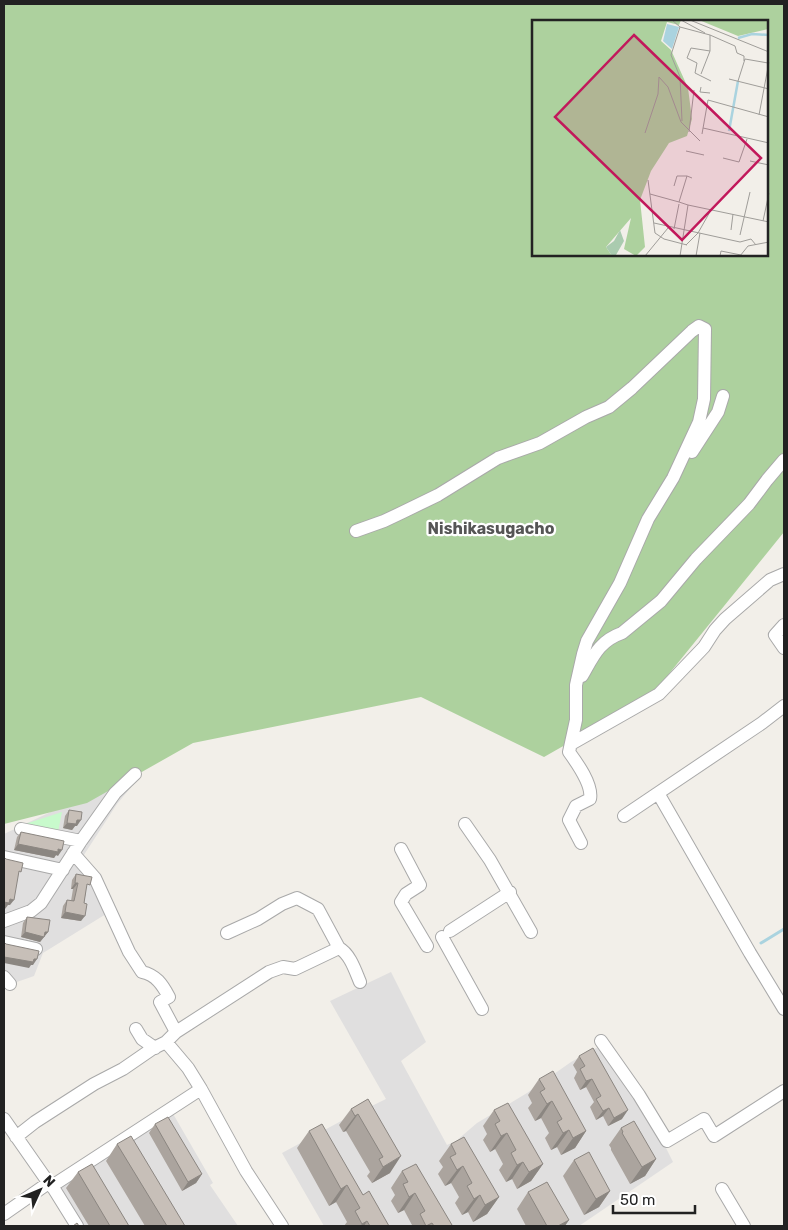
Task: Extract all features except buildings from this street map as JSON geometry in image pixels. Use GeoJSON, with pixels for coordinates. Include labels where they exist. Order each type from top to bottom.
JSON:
{"type":"FeatureCollection","features":[{"type":"Feature","properties":{"kind":"street"},"geometry":{"type":"LineString","coordinates":[[356,531],[384,521],[438,495],[498,458],[540,443],[586,417],[609,407],[699,326],[704,329],[704,399],[699,422],[674,476]]}},
{"type":"Feature","properties":{"kind":"street"},"geometry":{"type":"LineString","coordinates":[[581,843],[569,820],[576,806],[590,799],[591,793],[582,772],[569,752],[576,720],[576,685],[582,654],[587,641],[620,583],[648,519],[674,476],[718,412],[723,396]]}},
{"type":"Feature","properties":{"kind":"street"},"geometry":{"type":"LineString","coordinates":[[576,685],[600,646],[614,636],[622,634],[662,602],[696,559],[749,504],[784,460]]}},
{"type":"Feature","properties":{"kind":"street"},"geometry":{"type":"LineString","coordinates":[[571,744],[659,694],[704,647],[715,630],[725,620],[770,580],[784,574]]}},
{"type":"Feature","properties":{"kind":"street"},"geometry":{"type":"LineString","coordinates":[[784,625],[775,635],[784,648]]}},
{"type":"Feature","properties":{"kind":"street"},"geometry":{"type":"LineString","coordinates":[[624,816],[762,723],[784,706]]}},
{"type":"Feature","properties":{"kind":"street"},"geometry":{"type":"LineString","coordinates":[[4,921],[31,910],[41,903],[81,840],[115,793],[135,774]]}},
{"type":"Feature","properties":{"kind":"street"},"geometry":{"type":"LineString","coordinates":[[658,792],[784,1009]]}},
{"type":"Feature","properties":{"kind":"street"},"geometry":{"type":"LineString","coordinates":[[465,824],[510,892],[532,932]]}},
{"type":"Feature","properties":{"kind":"street"},"geometry":{"type":"LineString","coordinates":[[21,828],[81,840]]}},
{"type":"Feature","properties":{"kind":"street"},"geometry":{"type":"LineString","coordinates":[[401,849],[420,885],[406,894],[401,902],[427,946]]}},
{"type":"Feature","properties":{"kind":"street"},"geometry":{"type":"LineString","coordinates":[[74,853],[94,878],[129,952],[142,972],[153,974],[164,988],[169,997],[160,1002],[176,1032]]}},
{"type":"Feature","properties":{"kind":"street"},"geometry":{"type":"LineString","coordinates":[[4,856],[63,870]]}},
{"type":"Feature","properties":{"kind":"street"},"geometry":{"type":"LineString","coordinates":[[482,1009],[465,990],[446,934],[510,892]]}},
{"type":"Feature","properties":{"kind":"street"},"geometry":{"type":"LineString","coordinates":[[227,933],[297,898],[318,909],[339,948],[344,950],[349,958],[360,982]]}},
{"type":"Feature","properties":{"kind":"street"},"geometry":{"type":"LineString","coordinates":[[4,942],[36,948]]}},
{"type":"Feature","properties":{"kind":"street"},"geometry":{"type":"LineString","coordinates":[[16,1137],[35,1122],[161,1045],[176,1032],[269,972],[283,967],[295,969],[339,948]]}},
{"type":"Feature","properties":{"kind":"street"},"geometry":{"type":"LineString","coordinates":[[136,1029],[142,1039],[161,1045],[188,1068],[246,1171],[282,1226]]}},
{"type":"Feature","properties":{"kind":"street"},"geometry":{"type":"LineString","coordinates":[[601,1041],[667,1141],[704,1119],[714,1136],[784,1091]]}},
{"type":"Feature","properties":{"kind":"street"},"geometry":{"type":"LineString","coordinates":[[4,1214],[47,1184],[55,1184],[201,1089]]}},
{"type":"Feature","properties":{"kind":"street"},"geometry":{"type":"LineString","coordinates":[[4,1118],[77,1226]]}},
{"type":"Feature","properties":{"kind":"street"},"geometry":{"type":"LineString","coordinates":[[722,1189],[744,1226]]}},
{"type":"Feature","properties":{"kind":"shaded area"},"geometry":{"type":"Polygon","coordinates":[[[129,775],[138,779],[117,804],[78,864],[87,875],[106,914],[43,953],[34,976],[14,983],[4,989],[4,834],[129,775]]]}},
{"type":"Feature","properties":{"kind":"shaded area"},"geometry":{"type":"Polygon","coordinates":[[[391,972],[426,1042],[401,1061],[447,1145],[456,1141],[477,1123],[527,1093],[571,1062],[600,1046],[664,1144],[673,1162],[579,1226],[324,1226],[282,1153],[386,1099],[330,1001],[391,972]]]}},
{"type":"Feature","properties":{"kind":"shaded area"},"geometry":{"type":"Polygon","coordinates":[[[172,1112],[213,1183],[210,1185],[238,1226],[77,1226],[56,1188],[172,1112]]]}},
{"type":"Feature","properties":{"kind":"green space"},"geometry":{"type":"Polygon","coordinates":[[[4,4],[784,4],[784,532],[651,696],[544,757],[421,697],[193,743],[87,803],[4,824],[4,4]]]}},
{"type":"Feature","properties":{"kind":"green space"},"geometry":{"type":"Polygon","coordinates":[[[62,812],[58,832],[25,824],[62,812]]]}},
{"type":"Feature","properties":{"kind":"waterway"},"geometry":{"type":"LineString","coordinates":[[761,943],[784,929]]}},
{"type":"Feature","properties":{"kind":"district","name":"Nishikasugacho"},"geometry":{"type":"Point","coordinates":[491,528]}}]}
